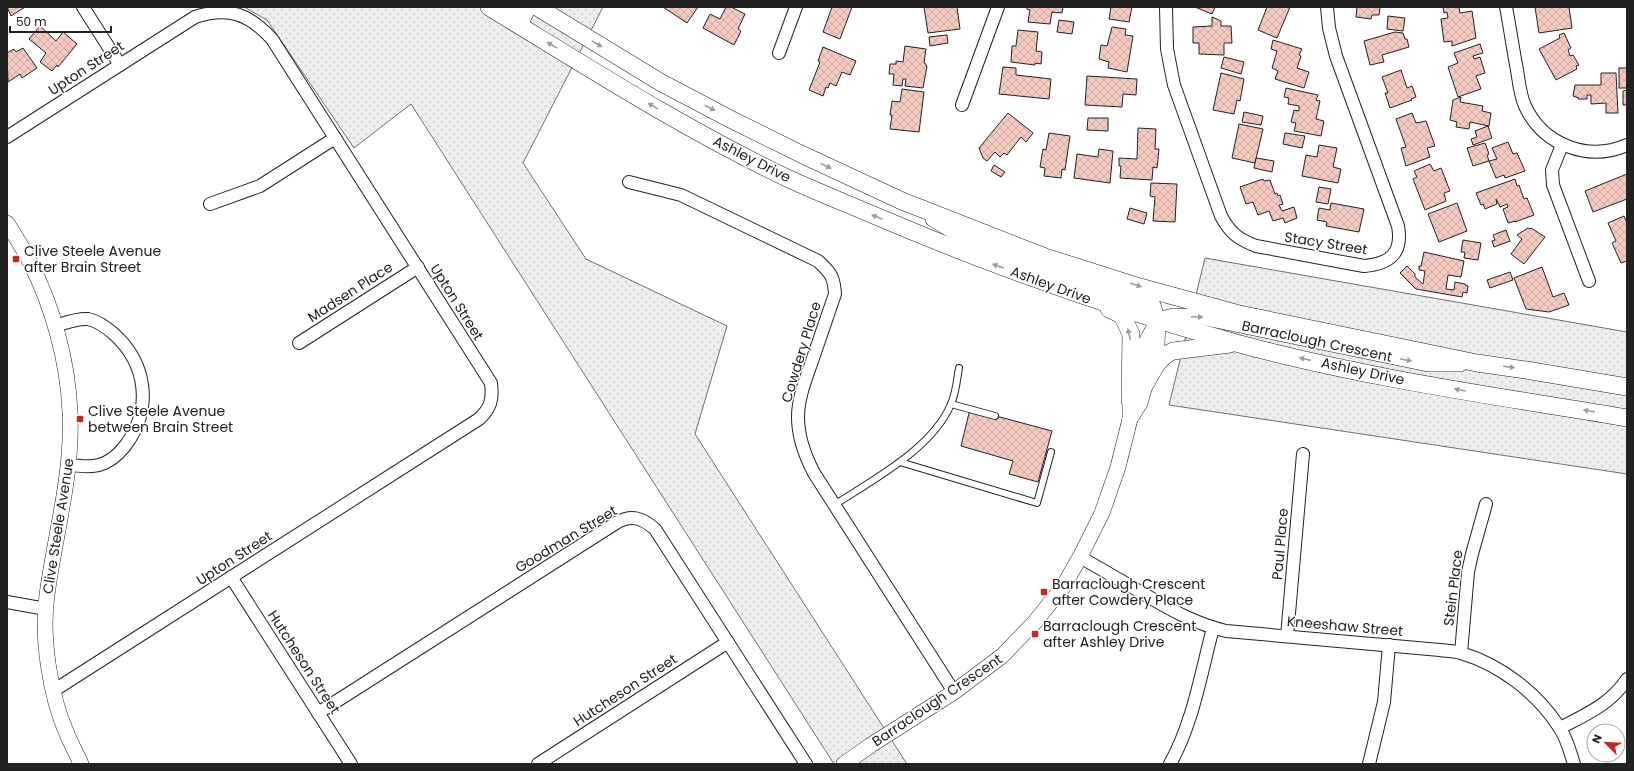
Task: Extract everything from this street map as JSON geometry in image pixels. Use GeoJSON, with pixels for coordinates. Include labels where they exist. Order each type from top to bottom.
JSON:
{"type":"FeatureCollection","features":[{"type":"Feature","properties":{"kind":"main road","name":"Ashley Drive"},"geometry":{"type":"LineString","coordinates":[[489,7],[514,17],[672,117],[786,178],[956,251],[1087,298],[1238,343],[1322,363],[1410,381],[1627,418]]}},
{"type":"Feature","properties":{"kind":"main road","name":"Ashley Drive"},"geometry":{"type":"LineString","coordinates":[[537,7],[561,15],[660,82],[732,120],[902,201],[1045,257],[1140,287],[1239,314],[1477,363],[1627,387]]}},
{"type":"Feature","properties":{"kind":"main road"},"geometry":{"type":"LineString","coordinates":[[1087,298],[1122,315],[1131,334],[1130,400]]}},
{"type":"Feature","properties":{"kind":"main road"},"geometry":{"type":"LineString","coordinates":[[1146,383],[1156,365],[1165,354],[1173,351],[1238,343]]}},
{"type":"Feature","properties":{"kind":"street"},"geometry":{"type":"LineString","coordinates":[[83,7],[120,65]]}},
{"type":"Feature","properties":{"kind":"street"},"geometry":{"type":"LineString","coordinates":[[514,17],[529,7]]}},
{"type":"Feature","properties":{"kind":"street"},"geometry":{"type":"LineString","coordinates":[[779,53],[796,7]]}},
{"type":"Feature","properties":{"kind":"street"},"geometry":{"type":"LineString","coordinates":[[962,105],[998,7]]}},
{"type":"Feature","properties":{"kind":"street","name":"Stacy Street"},"geometry":{"type":"LineString","coordinates":[[1166,7],[1167,49],[1174,85],[1221,216],[1227,228],[1242,241],[1256,246],[1364,266],[1376,265],[1387,260],[1395,252],[1400,237],[1398,226],[1336,56],[1329,28],[1327,7]]}},
{"type":"Feature","properties":{"kind":"street"},"geometry":{"type":"LineString","coordinates":[[1506,7],[1520,89],[1524,105],[1533,121],[1546,134],[1562,145],[1582,151],[1597,153],[1614,150],[1627,145]]}},
{"type":"Feature","properties":{"kind":"street","name":"Upton Street"},"geometry":{"type":"LineString","coordinates":[[7,137],[195,17],[211,12],[228,12],[245,17],[261,26],[272,39],[491,383],[492,401],[487,411],[479,419],[53,691]]}},
{"type":"Feature","properties":{"kind":"street"},"geometry":{"type":"LineString","coordinates":[[210,204],[260,186],[335,138]]}},
{"type":"Feature","properties":{"kind":"street"},"geometry":{"type":"LineString","coordinates":[[1562,145],[1552,170],[1552,185],[1589,281]]}},
{"type":"Feature","properties":{"kind":"street","name":"Cowdery Place"},"geometry":{"type":"LineString","coordinates":[[629,182],[681,194],[818,261],[830,272],[834,281],[835,294],[798,407],[800,440],[808,462],[834,505],[954,692]]}},
{"type":"Feature","properties":{"kind":"street"},"geometry":{"type":"LineString","coordinates":[[902,201],[963,237],[1041,266],[1137,298],[1153,306],[1158,320]]}},
{"type":"Feature","properties":{"kind":"street","name":"Clive Steele Avenue"},"geometry":{"type":"LineString","coordinates":[[7,223],[30,262],[48,304],[55,326],[68,385],[70,413],[68,465],[47,594],[46,640],[53,691],[66,733],[81,764]]}},
{"type":"Feature","properties":{"kind":"street","name":"Madsen Place"},"geometry":{"type":"LineString","coordinates":[[299,343],[418,267]]}},
{"type":"Feature","properties":{"kind":"street","name":"Barraclough Crescent"},"geometry":{"type":"LineString","coordinates":[[844,764],[954,692],[1002,656],[1029,628],[1063,587],[1102,513],[1118,467],[1130,419],[1130,400],[1146,342],[1158,320],[1173,316],[1201,317],[1428,364],[1477,363]]}},
{"type":"Feature","properties":{"kind":"street"},"geometry":{"type":"LineString","coordinates":[[55,326],[79,319],[87,319],[96,321],[106,327],[124,343],[136,363],[144,393],[138,423],[129,440],[118,455],[106,463],[98,466],[68,465]]}},
{"type":"Feature","properties":{"kind":"street","name":"Barraclough Crescent"},"geometry":{"type":"LineString","coordinates":[[1130,419],[1140,403],[1157,346],[1158,320]]}},
{"type":"Feature","properties":{"kind":"street","name":"Paul Place"},"geometry":{"type":"LineString","coordinates":[[1287,636],[1303,454]]}},
{"type":"Feature","properties":{"kind":"street","name":"Stein Place"},"geometry":{"type":"LineString","coordinates":[[1461,653],[1468,572],[1486,504]]}},
{"type":"Feature","properties":{"kind":"street","name":"Goodman Street"},"geometry":{"type":"LineString","coordinates":[[318,713],[623,519],[636,518],[655,528],[806,764]]}},
{"type":"Feature","properties":{"kind":"street","name":"Kneeshaw Street"},"geometry":{"type":"LineString","coordinates":[[1080,557],[1176,613],[1213,628],[1226,631],[1389,645],[1461,653],[1498,669],[1525,687],[1542,704],[1560,728],[1574,764]]}},
{"type":"Feature","properties":{"kind":"street","name":"Hutcheson Street"},"geometry":{"type":"LineString","coordinates":[[231,577],[351,764]]}},
{"type":"Feature","properties":{"kind":"street"},"geometry":{"type":"LineString","coordinates":[[7,602],[31,608],[46,609]]}},
{"type":"Feature","properties":{"kind":"street"},"geometry":{"type":"LineString","coordinates":[[1170,764],[1178,748],[1189,718],[1213,628]]}},
{"type":"Feature","properties":{"kind":"street","name":"Hutcheson Street"},"geometry":{"type":"LineString","coordinates":[[538,764],[728,642]]}},
{"type":"Feature","properties":{"kind":"street"},"geometry":{"type":"LineString","coordinates":[[1369,764],[1384,702],[1389,645]]}},
{"type":"Feature","properties":{"kind":"street"},"geometry":{"type":"LineString","coordinates":[[1560,728],[1600,706],[1615,695],[1627,680]]}},
{"type":"Feature","properties":{"kind":"lane"},"geometry":{"type":"LineString","coordinates":[[834,505],[900,462],[933,434],[952,404],[959,368]]}},
{"type":"Feature","properties":{"kind":"lane"},"geometry":{"type":"LineString","coordinates":[[952,404],[995,416]]}},
{"type":"Feature","properties":{"kind":"lane"},"geometry":{"type":"LineString","coordinates":[[900,462],[1036,503],[1050,452]]}},
{"type":"Feature","properties":{"kind":"shaded area"},"geometry":{"type":"Polygon","coordinates":[[[244,7],[603,7],[523,163],[586,259],[727,326],[695,434],[907,764],[834,764],[411,104],[354,148],[267,20],[244,7]]]}},
{"type":"Feature","properties":{"kind":"shaded area"},"geometry":{"type":"Polygon","coordinates":[[[1205,258],[1627,332],[1627,474],[1169,405],[1205,258]]]}},
{"type":"Feature","properties":{"kind":"building"},"geometry":{"type":"Polygon","coordinates":[[[7,7],[25,7],[11,16],[7,7]]]}},
{"type":"Feature","properties":{"kind":"building"},"geometry":{"type":"Polygon","coordinates":[[[663,7],[698,7],[687,23],[663,7]]]}},
{"type":"Feature","properties":{"kind":"building"},"geometry":{"type":"Polygon","coordinates":[[[726,7],[731,7],[745,14],[738,29],[741,31],[734,45],[703,28],[710,14],[720,19],[726,7]]]}},
{"type":"Feature","properties":{"kind":"building"},"geometry":{"type":"Polygon","coordinates":[[[832,7],[852,7],[840,39],[823,32],[832,7]]]}},
{"type":"Feature","properties":{"kind":"building"},"geometry":{"type":"Polygon","coordinates":[[[924,7],[957,7],[960,29],[928,33],[924,7]]]}},
{"type":"Feature","properties":{"kind":"building"},"geometry":{"type":"Polygon","coordinates":[[[1027,7],[1063,7],[1062,13],[1052,12],[1050,24],[1028,22],[1030,10],[1027,9],[1027,7]]]}},
{"type":"Feature","properties":{"kind":"building"},"geometry":{"type":"Polygon","coordinates":[[[1111,7],[1132,7],[1129,22],[1109,19],[1111,7]]]}},
{"type":"Feature","properties":{"kind":"building"},"geometry":{"type":"Polygon","coordinates":[[[1195,7],[1215,7],[1212,14],[1195,7]]]}},
{"type":"Feature","properties":{"kind":"building"},"geometry":{"type":"Polygon","coordinates":[[[1267,7],[1290,7],[1277,38],[1258,30],[1267,7]]]}},
{"type":"Feature","properties":{"kind":"building"},"geometry":{"type":"Polygon","coordinates":[[[1357,7],[1380,7],[1379,15],[1372,15],[1371,19],[1356,17],[1357,7]]]}},
{"type":"Feature","properties":{"kind":"building"},"geometry":{"type":"Polygon","coordinates":[[[1443,7],[1459,7],[1460,13],[1472,11],[1476,38],[1452,46],[1452,41],[1444,42],[1441,19],[1448,18],[1447,12],[1444,13],[1443,7]]]}},
{"type":"Feature","properties":{"kind":"building"},"geometry":{"type":"Polygon","coordinates":[[[1535,7],[1569,7],[1572,28],[1539,33],[1535,7]]]}},
{"type":"Feature","properties":{"kind":"building"},"geometry":{"type":"Polygon","coordinates":[[[1388,16],[1405,18],[1403,31],[1387,29],[1388,16]]]}},
{"type":"Feature","properties":{"kind":"building"},"geometry":{"type":"Polygon","coordinates":[[[1212,17],[1221,21],[1221,26],[1231,26],[1232,43],[1224,43],[1224,55],[1199,54],[1199,43],[1193,43],[1193,27],[1212,26],[1212,17]]]}},
{"type":"Feature","properties":{"kind":"building"},"geometry":{"type":"Polygon","coordinates":[[[1059,20],[1074,22],[1072,34],[1057,32],[1059,20]]]}},
{"type":"Feature","properties":{"kind":"building"},"geometry":{"type":"Polygon","coordinates":[[[40,26],[56,41],[63,32],[77,44],[58,67],[57,65],[52,71],[40,62],[46,53],[29,39],[40,26]]]}},
{"type":"Feature","properties":{"kind":"building"},"geometry":{"type":"Polygon","coordinates":[[[1112,27],[1126,29],[1125,35],[1133,36],[1127,72],[1108,68],[1109,62],[1099,59],[1101,45],[1107,46],[1112,27]]]}},
{"type":"Feature","properties":{"kind":"building"},"geometry":{"type":"Polygon","coordinates":[[[1018,30],[1038,32],[1036,51],[1042,52],[1041,64],[1035,63],[1035,65],[1011,62],[1012,46],[1016,46],[1018,30]]]}},
{"type":"Feature","properties":{"kind":"building"},"geometry":{"type":"Polygon","coordinates":[[[1395,32],[1403,33],[1405,39],[1407,39],[1409,47],[1382,55],[1384,62],[1370,65],[1364,41],[1395,32]]]}},
{"type":"Feature","properties":{"kind":"building"},"geometry":{"type":"Polygon","coordinates":[[[1564,33],[1571,48],[1568,50],[1570,56],[1573,55],[1579,65],[1576,66],[1577,69],[1556,80],[1539,49],[1560,38],[1559,35],[1564,33]]]}},
{"type":"Feature","properties":{"kind":"building"},"geometry":{"type":"Polygon","coordinates":[[[947,35],[948,43],[930,46],[929,37],[947,35]]]}},
{"type":"Feature","properties":{"kind":"building"},"geometry":{"type":"Polygon","coordinates":[[[1273,40],[1302,49],[1299,55],[1301,56],[1297,68],[1309,72],[1304,88],[1275,79],[1278,71],[1272,68],[1277,51],[1271,49],[1273,40]]]}},
{"type":"Feature","properties":{"kind":"building"},"geometry":{"type":"Polygon","coordinates":[[[1480,44],[1483,53],[1473,56],[1474,59],[1480,57],[1485,73],[1476,76],[1481,89],[1458,97],[1448,67],[1458,63],[1454,53],[1480,44]]]}},
{"type":"Feature","properties":{"kind":"building"},"geometry":{"type":"Polygon","coordinates":[[[905,46],[926,49],[924,63],[927,66],[923,88],[905,86],[906,79],[903,79],[902,86],[893,85],[894,74],[889,74],[890,64],[896,64],[896,61],[903,62],[905,46]]]}},
{"type":"Feature","properties":{"kind":"building"},"geometry":{"type":"Polygon","coordinates":[[[823,47],[856,61],[850,75],[842,72],[836,86],[830,83],[828,88],[826,87],[823,96],[809,90],[820,62],[818,61],[823,47]]]}},
{"type":"Feature","properties":{"kind":"building"},"geometry":{"type":"Polygon","coordinates":[[[23,48],[37,68],[22,78],[20,74],[8,82],[7,53],[14,49],[16,52],[23,48]]]}},
{"type":"Feature","properties":{"kind":"building"},"geometry":{"type":"Polygon","coordinates":[[[1224,57],[1244,62],[1241,74],[1221,68],[1224,57]]]}},
{"type":"Feature","properties":{"kind":"building"},"geometry":{"type":"Polygon","coordinates":[[[1003,67],[1016,68],[1016,75],[1051,79],[1049,99],[999,94],[1003,67]]]}},
{"type":"Feature","properties":{"kind":"building"},"geometry":{"type":"Polygon","coordinates":[[[1619,68],[1627,68],[1627,88],[1619,88],[1619,68]]]}},
{"type":"Feature","properties":{"kind":"building"},"geometry":{"type":"Polygon","coordinates":[[[1401,70],[1407,88],[1412,86],[1416,97],[1411,99],[1412,100],[1390,108],[1385,93],[1388,93],[1382,77],[1401,70]]]}},
{"type":"Feature","properties":{"kind":"building"},"geometry":{"type":"Polygon","coordinates":[[[1221,73],[1244,79],[1240,101],[1237,100],[1234,114],[1213,110],[1221,73]]]}},
{"type":"Feature","properties":{"kind":"building"},"geometry":{"type":"Polygon","coordinates":[[[1601,73],[1616,73],[1618,113],[1606,113],[1606,103],[1591,104],[1591,95],[1587,95],[1587,99],[1578,99],[1579,98],[1573,96],[1575,85],[1601,85],[1601,73]]]}},
{"type":"Feature","properties":{"kind":"building"},"geometry":{"type":"Polygon","coordinates":[[[1087,76],[1137,79],[1136,95],[1123,94],[1122,107],[1085,105],[1087,76]]]}},
{"type":"Feature","properties":{"kind":"building"},"geometry":{"type":"Polygon","coordinates":[[[1286,88],[1318,95],[1316,100],[1320,101],[1316,119],[1324,121],[1321,136],[1294,131],[1296,123],[1291,122],[1294,110],[1299,111],[1299,106],[1288,104],[1289,98],[1284,97],[1286,88]]]}},
{"type":"Feature","properties":{"kind":"building"},"geometry":{"type":"Polygon","coordinates":[[[902,89],[924,92],[919,132],[890,129],[892,101],[900,102],[902,89]]]}},
{"type":"Feature","properties":{"kind":"building"},"geometry":{"type":"Polygon","coordinates":[[[1627,90],[1627,105],[1623,105],[1623,91],[1627,90]]]}},
{"type":"Feature","properties":{"kind":"building"},"geometry":{"type":"Polygon","coordinates":[[[1461,97],[1460,102],[1483,106],[1482,111],[1491,113],[1489,126],[1470,122],[1469,129],[1456,127],[1457,122],[1450,120],[1453,100],[1461,97]]]}},
{"type":"Feature","properties":{"kind":"building"},"geometry":{"type":"Polygon","coordinates":[[[1244,112],[1263,116],[1261,125],[1242,122],[1244,112]]]}},
{"type":"Feature","properties":{"kind":"building"},"geometry":{"type":"Polygon","coordinates":[[[1008,113],[1033,133],[1026,142],[1021,137],[1007,155],[1004,153],[1000,157],[995,152],[987,161],[983,158],[979,148],[1008,113]]]}},
{"type":"Feature","properties":{"kind":"building"},"geometry":{"type":"Polygon","coordinates":[[[1412,113],[1416,123],[1426,121],[1435,146],[1427,148],[1430,157],[1406,166],[1401,148],[1406,147],[1396,119],[1412,113]]]}},
{"type":"Feature","properties":{"kind":"building"},"geometry":{"type":"Polygon","coordinates":[[[1088,118],[1108,118],[1108,131],[1087,130],[1088,118]]]}},
{"type":"Feature","properties":{"kind":"building"},"geometry":{"type":"Polygon","coordinates":[[[1239,124],[1263,129],[1255,163],[1232,158],[1239,124]]]}},
{"type":"Feature","properties":{"kind":"building"},"geometry":{"type":"Polygon","coordinates":[[[1488,126],[1492,138],[1473,145],[1471,139],[1477,137],[1475,131],[1488,126]]]}},
{"type":"Feature","properties":{"kind":"building"},"geometry":{"type":"Polygon","coordinates":[[[1138,128],[1156,129],[1155,149],[1159,149],[1157,168],[1153,167],[1152,180],[1120,178],[1121,166],[1119,166],[1119,158],[1137,159],[1138,128]]]}},
{"type":"Feature","properties":{"kind":"building"},"geometry":{"type":"Polygon","coordinates":[[[1049,133],[1070,136],[1065,170],[1062,169],[1061,178],[1044,176],[1045,168],[1040,167],[1043,149],[1046,150],[1049,133]]]}},
{"type":"Feature","properties":{"kind":"building"},"geometry":{"type":"Polygon","coordinates":[[[1285,133],[1305,136],[1302,148],[1283,144],[1285,133]]]}},
{"type":"Feature","properties":{"kind":"building"},"geometry":{"type":"Polygon","coordinates":[[[1508,142],[1513,154],[1517,153],[1525,171],[1505,178],[1504,175],[1496,178],[1489,161],[1497,159],[1492,148],[1508,142]]]}},
{"type":"Feature","properties":{"kind":"building"},"geometry":{"type":"Polygon","coordinates":[[[1485,143],[1489,154],[1487,155],[1489,161],[1473,166],[1467,148],[1485,143]]]}},
{"type":"Feature","properties":{"kind":"building"},"geometry":{"type":"Polygon","coordinates":[[[1319,145],[1337,148],[1333,167],[1341,169],[1338,183],[1302,176],[1306,155],[1317,157],[1319,145]]]}},
{"type":"Feature","properties":{"kind":"building"},"geometry":{"type":"Polygon","coordinates":[[[1099,149],[1113,151],[1110,183],[1074,178],[1077,154],[1098,157],[1099,149]]]}},
{"type":"Feature","properties":{"kind":"building"},"geometry":{"type":"Polygon","coordinates":[[[1256,158],[1274,161],[1272,172],[1254,168],[1256,158]]]}},
{"type":"Feature","properties":{"kind":"building"},"geometry":{"type":"Polygon","coordinates":[[[1430,164],[1434,171],[1441,168],[1450,191],[1444,193],[1446,201],[1425,210],[1413,179],[1417,177],[1414,171],[1430,164]]]}},
{"type":"Feature","properties":{"kind":"building"},"geometry":{"type":"Polygon","coordinates":[[[994,165],[1005,172],[1001,177],[991,171],[994,165]]]}},
{"type":"Feature","properties":{"kind":"building"},"geometry":{"type":"Polygon","coordinates":[[[1627,174],[1627,199],[1593,212],[1585,191],[1627,174]]]}},
{"type":"Feature","properties":{"kind":"building"},"geometry":{"type":"Polygon","coordinates":[[[1263,179],[1264,181],[1270,180],[1275,194],[1277,193],[1278,196],[1280,195],[1283,204],[1279,205],[1282,211],[1294,207],[1297,218],[1285,223],[1283,218],[1273,221],[1269,211],[1258,215],[1253,202],[1246,204],[1240,187],[1263,179]]]}},
{"type":"Feature","properties":{"kind":"building"},"geometry":{"type":"Polygon","coordinates":[[[1515,179],[1524,199],[1527,198],[1534,215],[1508,223],[1503,209],[1508,207],[1507,204],[1500,207],[1496,199],[1497,204],[1485,209],[1483,204],[1481,205],[1476,193],[1515,179]]]}},
{"type":"Feature","properties":{"kind":"building"},"geometry":{"type":"Polygon","coordinates":[[[1151,183],[1177,184],[1175,222],[1153,221],[1155,197],[1150,196],[1151,183]]]}},
{"type":"Feature","properties":{"kind":"building"},"geometry":{"type":"Polygon","coordinates":[[[1319,187],[1331,189],[1328,204],[1316,202],[1319,187]]]}},
{"type":"Feature","properties":{"kind":"building"},"geometry":{"type":"Polygon","coordinates":[[[1331,203],[1364,209],[1359,232],[1326,226],[1327,222],[1317,220],[1319,208],[1330,210],[1331,203]]]}},
{"type":"Feature","properties":{"kind":"building"},"geometry":{"type":"Polygon","coordinates":[[[1457,203],[1467,231],[1439,242],[1428,214],[1457,203]]]}},
{"type":"Feature","properties":{"kind":"building"},"geometry":{"type":"Polygon","coordinates":[[[1130,208],[1147,213],[1144,224],[1127,219],[1130,208]]]}},
{"type":"Feature","properties":{"kind":"building"},"geometry":{"type":"Polygon","coordinates":[[[1624,216],[1627,223],[1627,261],[1621,263],[1612,243],[1616,241],[1608,223],[1624,216]]]}},
{"type":"Feature","properties":{"kind":"building"},"geometry":{"type":"Polygon","coordinates":[[[1528,228],[1531,228],[1545,237],[1524,264],[1511,254],[1522,239],[1517,235],[1528,228]]]}},
{"type":"Feature","properties":{"kind":"building"},"geometry":{"type":"Polygon","coordinates":[[[1506,230],[1510,241],[1494,247],[1492,241],[1495,240],[1493,235],[1506,230]]]}},
{"type":"Feature","properties":{"kind":"building"},"geometry":{"type":"Polygon","coordinates":[[[1463,240],[1481,243],[1478,260],[1464,258],[1465,252],[1461,252],[1463,240]]]}},
{"type":"Feature","properties":{"kind":"building"},"geometry":{"type":"Polygon","coordinates":[[[1424,252],[1464,261],[1461,277],[1448,275],[1446,289],[1454,290],[1455,282],[1468,286],[1467,293],[1463,292],[1462,297],[1416,289],[1400,273],[1407,266],[1415,274],[1415,277],[1423,284],[1425,271],[1419,270],[1419,266],[1421,266],[1424,252]]]}},
{"type":"Feature","properties":{"kind":"building"},"geometry":{"type":"Polygon","coordinates":[[[1542,267],[1553,297],[1564,293],[1569,305],[1549,312],[1526,309],[1514,278],[1542,267]]]}},
{"type":"Feature","properties":{"kind":"building"},"geometry":{"type":"Polygon","coordinates":[[[1510,272],[1513,280],[1490,288],[1487,280],[1510,272]]]}},
{"type":"Feature","properties":{"kind":"building"},"geometry":{"type":"Polygon","coordinates":[[[970,409],[1052,431],[1038,482],[1009,474],[1013,461],[961,446],[970,409]]]}},
{"type":"Feature","properties":{"kind":"place","name":"Clive Steele Avenue after Brain Street"},"geometry":{"type":"Point","coordinates":[16,259]}},
{"type":"Feature","properties":{"kind":"place","name":"Clive Steele Avenue between Brain Street"},"geometry":{"type":"Point","coordinates":[80,419]}},
{"type":"Feature","properties":{"kind":"place","name":"Barraclough Crescent after Cowdery Place"},"geometry":{"type":"Point","coordinates":[1044,592]}},
{"type":"Feature","properties":{"kind":"place","name":"Barraclough Crescent after Ashley Drive"},"geometry":{"type":"Point","coordinates":[1035,634]}}]}
